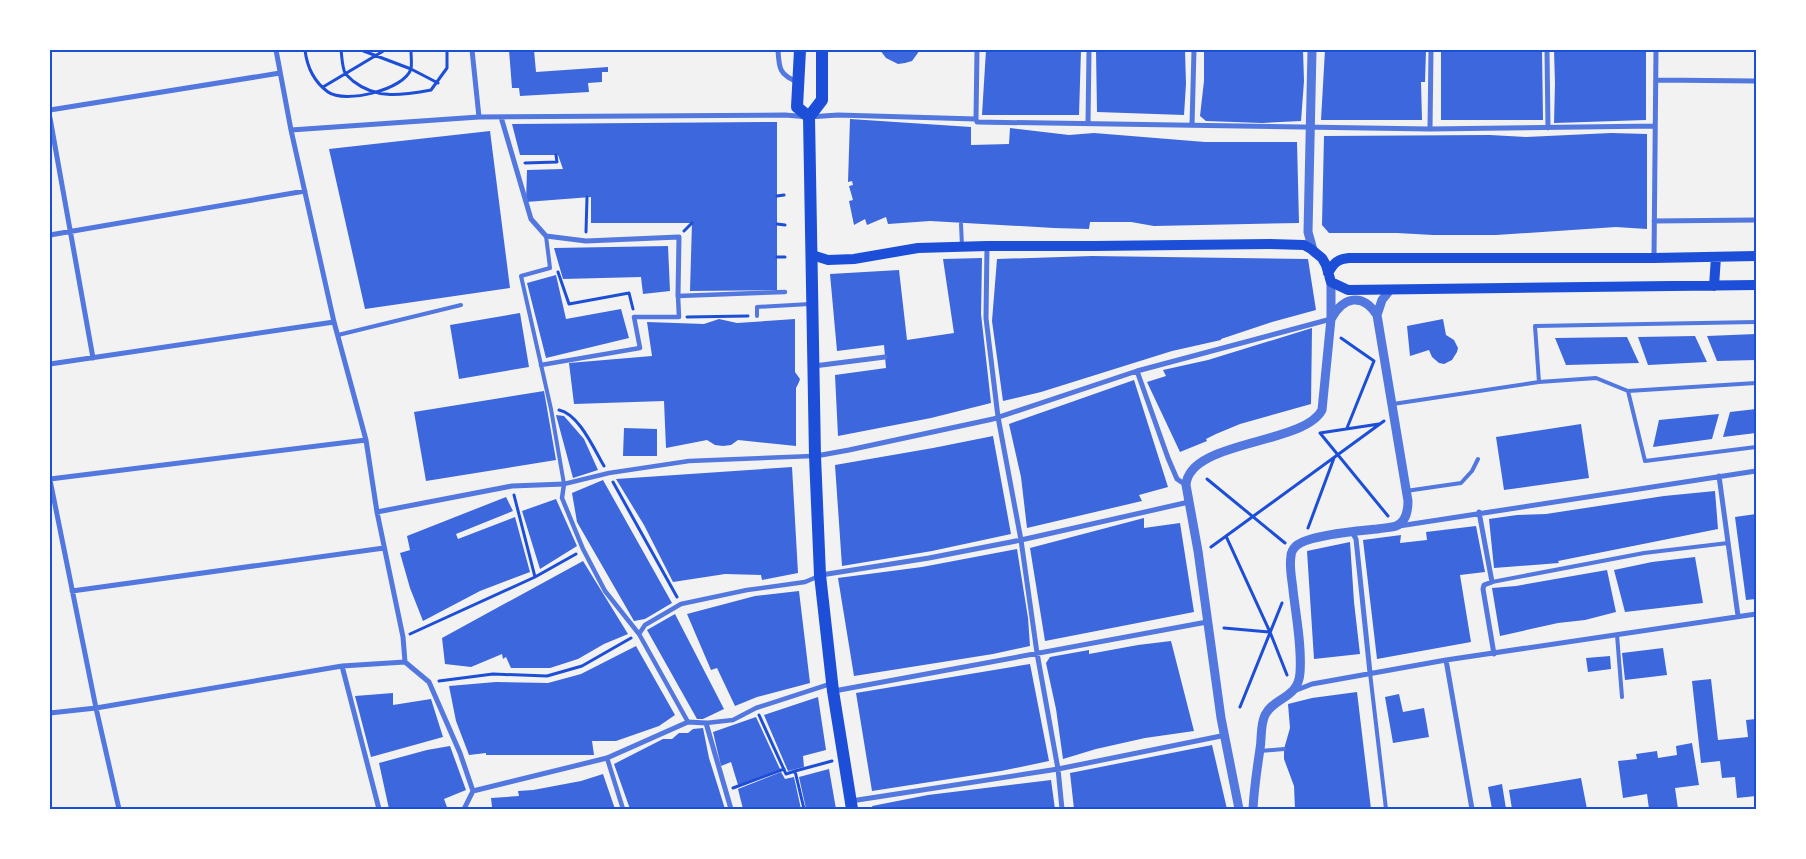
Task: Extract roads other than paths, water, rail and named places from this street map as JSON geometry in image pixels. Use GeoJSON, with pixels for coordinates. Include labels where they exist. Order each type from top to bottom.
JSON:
{"type":"FeatureCollection","features":[{"type":"Feature","properties":{"kind":"main road"},"geometry":{"type":"LineString","coordinates":[[800,50],[797,107],[808,117]]}},
{"type":"Feature","properties":{"kind":"main road"},"geometry":{"type":"LineString","coordinates":[[822,50],[822,100],[808,117],[820,575],[833,687],[851,805]]}},
{"type":"Feature","properties":{"kind":"main road"},"geometry":{"type":"LineString","coordinates":[[812,255],[828,260],[854,259],[918,248],[962,246],[1304,245],[1313,250],[1326,265],[1330,278],[1348,290],[1756,285]]}},
{"type":"Feature","properties":{"kind":"main road"},"geometry":{"type":"LineString","coordinates":[[1330,278],[1335,262],[1349,258],[1756,256]]}},
{"type":"Feature","properties":{"kind":"main road"},"geometry":{"type":"LineString","coordinates":[[1714,286],[1716,257]]}},
{"type":"Feature","properties":{"kind":"street"},"geometry":{"type":"LineString","coordinates":[[276,50],[291,130],[334,322],[366,440],[376,512],[403,637],[405,662]]}},
{"type":"Feature","properties":{"kind":"street"},"geometry":{"type":"LineString","coordinates":[[472,50],[480,117]]}},
{"type":"Feature","properties":{"kind":"street"},"geometry":{"type":"LineString","coordinates":[[778,50],[781,70],[789,78],[799,82]]}},
{"type":"Feature","properties":{"kind":"street"},"geometry":{"type":"LineString","coordinates":[[976,120],[977,50]]}},
{"type":"Feature","properties":{"kind":"street"},"geometry":{"type":"LineString","coordinates":[[1088,124],[1089,50]]}},
{"type":"Feature","properties":{"kind":"street"},"geometry":{"type":"LineString","coordinates":[[1192,125],[1194,50]]}},
{"type":"Feature","properties":{"kind":"street"},"geometry":{"type":"LineString","coordinates":[[1312,50],[1308,232],[1313,250]]}},
{"type":"Feature","properties":{"kind":"street"},"geometry":{"type":"LineString","coordinates":[[1430,129],[1431,50]]}},
{"type":"Feature","properties":{"kind":"street"},"geometry":{"type":"LineString","coordinates":[[1547,50],[1548,128]]}},
{"type":"Feature","properties":{"kind":"street"},"geometry":{"type":"LineString","coordinates":[[1654,258],[1656,50]]}},
{"type":"Feature","properties":{"kind":"street"},"geometry":{"type":"LineString","coordinates":[[50,110],[280,73]]}},
{"type":"Feature","properties":{"kind":"street"},"geometry":{"type":"LineString","coordinates":[[1656,80],[1756,80]]}},
{"type":"Feature","properties":{"kind":"street"},"geometry":{"type":"LineString","coordinates":[[291,130],[480,117],[785,115],[808,117],[838,115],[1088,124],[1430,129],[1655,126]]}},
{"type":"Feature","properties":{"kind":"street"},"geometry":{"type":"LineString","coordinates":[[501,117],[531,219],[546,236],[586,242],[679,237],[679,317],[634,317],[640,348],[541,365]]}},
{"type":"Feature","properties":{"kind":"street"},"geometry":{"type":"LineString","coordinates":[[50,118],[93,358]]}},
{"type":"Feature","properties":{"kind":"street"},"geometry":{"type":"LineString","coordinates":[[50,235],[305,191]]}},
{"type":"Feature","properties":{"kind":"street"},"geometry":{"type":"LineString","coordinates":[[1654,221],[1756,220]]}},
{"type":"Feature","properties":{"kind":"street"},"geometry":{"type":"LineString","coordinates":[[987,246],[986,318],[998,417],[1058,770],[1062,809]]}},
{"type":"Feature","properties":{"kind":"street"},"geometry":{"type":"LineString","coordinates":[[1254,799],[1239,806],[1220,712],[1186,477],[1194,467],[1207,459],[1232,449],[1303,427],[1318,417],[1322,410],[1331,319],[1330,278]]}},
{"type":"Feature","properties":{"kind":"street"},"geometry":{"type":"LineString","coordinates":[[1377,314],[1382,300],[1390,290]]}},
{"type":"Feature","properties":{"kind":"street"},"geometry":{"type":"LineString","coordinates":[[678,296],[785,292]]}},
{"type":"Feature","properties":{"kind":"street"},"geometry":{"type":"LineString","coordinates":[[376,512],[512,486],[564,484],[609,473],[689,461],[816,456],[849,450],[998,417],[1137,372],[1331,319],[1346,301],[1356,300],[1372,306],[1377,314],[1406,491],[1407,513],[1403,521],[1396,526]]}},
{"type":"Feature","properties":{"kind":"street"},"geometry":{"type":"LineString","coordinates":[[50,364],[334,322]]}},
{"type":"Feature","properties":{"kind":"street"},"geometry":{"type":"LineString","coordinates":[[814,366],[885,356]]}},
{"type":"Feature","properties":{"kind":"street"},"geometry":{"type":"LineString","coordinates":[[1137,372],[1177,479],[1186,486]]}},
{"type":"Feature","properties":{"kind":"street"},"geometry":{"type":"LineString","coordinates":[[118,809],[50,479],[366,440]]}},
{"type":"Feature","properties":{"kind":"street"},"geometry":{"type":"LineString","coordinates":[[1293,691],[1298,684],[1300,674],[1299,639],[1290,569],[1291,554],[1301,542],[1479,512],[1756,471]]}},
{"type":"Feature","properties":{"kind":"street"},"geometry":{"type":"LineString","coordinates":[[1719,476],[1738,616]]}},
{"type":"Feature","properties":{"kind":"street"},"geometry":{"type":"LineString","coordinates":[[564,484],[562,498],[584,549],[605,590],[639,634],[688,722]]}},
{"type":"Feature","properties":{"kind":"street"},"geometry":{"type":"LineString","coordinates":[[639,634],[645,625],[681,604],[747,590],[805,582],[820,575],[929,558],[1020,540],[1189,502]]}},
{"type":"Feature","properties":{"kind":"street"},"geometry":{"type":"LineString","coordinates":[[1479,512],[1492,582],[1484,585],[1483,588],[1494,654]]}},
{"type":"Feature","properties":{"kind":"street"},"geometry":{"type":"LineString","coordinates":[[1352,532],[1356,539],[1370,674]]}},
{"type":"Feature","properties":{"kind":"street"},"geometry":{"type":"LineString","coordinates":[[72,591],[384,548]]}},
{"type":"Feature","properties":{"kind":"street"},"geometry":{"type":"LineString","coordinates":[[1254,809],[1261,725],[1266,713],[1273,705],[1293,691],[1312,684],[1446,660],[1756,614]]}},
{"type":"Feature","properties":{"kind":"street"},"geometry":{"type":"LineString","coordinates":[[473,791],[607,758],[688,722],[706,724],[733,720],[756,708],[833,687],[1207,622]]}},
{"type":"Feature","properties":{"kind":"street"},"geometry":{"type":"LineString","coordinates":[[1446,660],[1472,809]]}},
{"type":"Feature","properties":{"kind":"street"},"geometry":{"type":"LineString","coordinates":[[50,713],[96,708],[342,666],[405,662],[429,682],[460,753],[473,791],[464,809]]}},
{"type":"Feature","properties":{"kind":"street"},"geometry":{"type":"LineString","coordinates":[[342,666],[379,809]]}},
{"type":"Feature","properties":{"kind":"street"},"geometry":{"type":"LineString","coordinates":[[706,724],[732,809]]}},
{"type":"Feature","properties":{"kind":"street"},"geometry":{"type":"LineString","coordinates":[[851,805],[1058,770],[1226,736]]}},
{"type":"Feature","properties":{"kind":"street"},"geometry":{"type":"LineString","coordinates":[[607,758],[623,809]]}},
{"type":"Feature","properties":{"kind":"lane"},"geometry":{"type":"LineString","coordinates":[[961,224],[962,246]]}},
{"type":"Feature","properties":{"kind":"lane"},"geometry":{"type":"LineString","coordinates":[[546,236],[550,268],[522,276],[551,409],[564,484]]}},
{"type":"Feature","properties":{"kind":"lane"},"geometry":{"type":"LineString","coordinates":[[757,316],[757,307],[812,304]]}},
{"type":"Feature","properties":{"kind":"lane"},"geometry":{"type":"LineString","coordinates":[[338,335],[461,305]]}},
{"type":"Feature","properties":{"kind":"lane"},"geometry":{"type":"LineString","coordinates":[[1539,382],[1534,326],[1756,322]]}},
{"type":"Feature","properties":{"kind":"lane"},"geometry":{"type":"LineString","coordinates":[[1393,408],[1539,382],[1596,378],[1628,391],[1756,383]]}},
{"type":"Feature","properties":{"kind":"lane"},"geometry":{"type":"LineString","coordinates":[[1628,391],[1645,461],[1756,447]]}},
{"type":"Feature","properties":{"kind":"lane"},"geometry":{"type":"LineString","coordinates":[[1406,491],[1461,483],[1472,471],[1478,459]]}},
{"type":"Feature","properties":{"kind":"lane"},"geometry":{"type":"LineString","coordinates":[[1492,582],[1644,553],[1728,543]]}},
{"type":"Feature","properties":{"kind":"lane"},"geometry":{"type":"LineString","coordinates":[[1617,635],[1622,697]]}},
{"type":"Feature","properties":{"kind":"lane"},"geometry":{"type":"LineString","coordinates":[[1370,674],[1386,809]]}},
{"type":"Feature","properties":{"kind":"lane"},"geometry":{"type":"LineString","coordinates":[[1260,751],[1284,749]]}}]}
